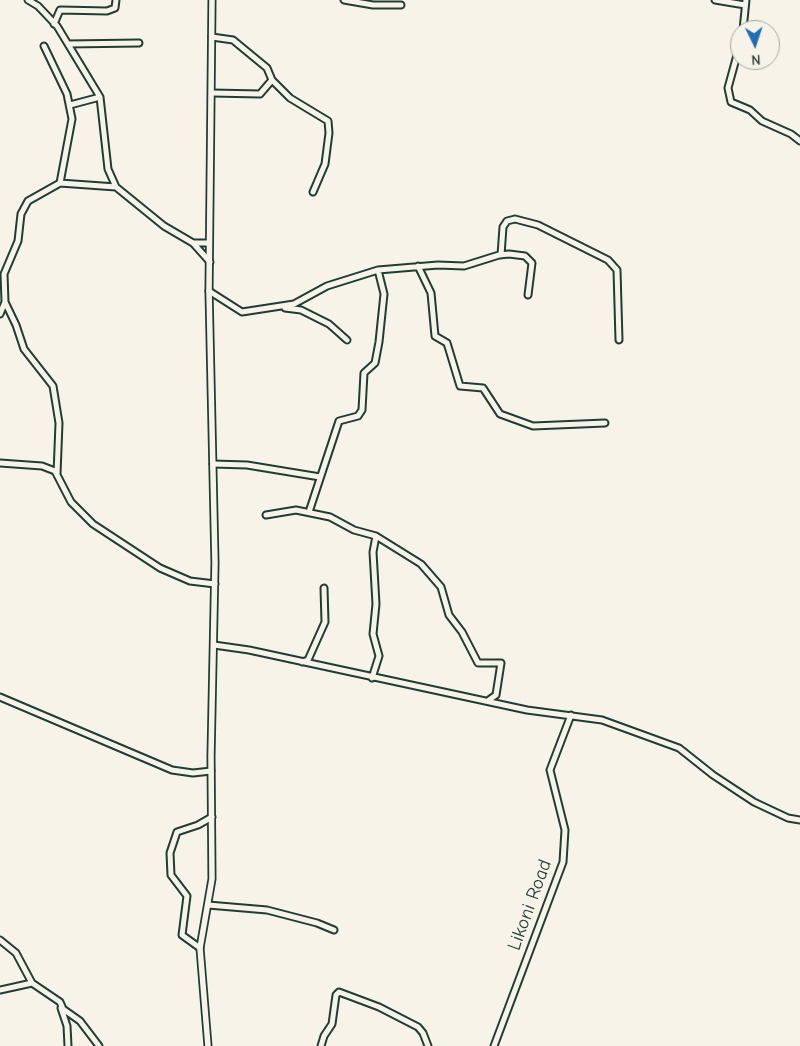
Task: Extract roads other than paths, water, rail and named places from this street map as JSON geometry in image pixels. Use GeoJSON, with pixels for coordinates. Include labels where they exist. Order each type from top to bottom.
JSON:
{"type":"FeatureCollection","features":[{"type":"Feature","properties":{"kind":"street"},"geometry":{"type":"LineString","coordinates":[[28,0],[38,6],[54,24],[100,97],[108,169],[116,187],[164,226],[193,243],[210,262]]}},
{"type":"Feature","properties":{"kind":"street"},"geometry":{"type":"LineString","coordinates":[[54,24],[60,10],[107,11],[115,8],[116,0]]}},
{"type":"Feature","properties":{"kind":"street"},"geometry":{"type":"LineString","coordinates":[[208,1046],[200,948],[212,879],[215,584],[209,243],[212,0]]}},
{"type":"Feature","properties":{"kind":"street"},"geometry":{"type":"LineString","coordinates":[[344,0],[373,5],[401,5]]}},
{"type":"Feature","properties":{"kind":"street"},"geometry":{"type":"LineString","coordinates":[[715,0],[745,3],[744,20]]}},
{"type":"Feature","properties":{"kind":"street"},"geometry":{"type":"LineString","coordinates":[[212,37],[233,40],[267,68],[272,80],[290,98],[330,123],[324,169],[313,192]]}},
{"type":"Feature","properties":{"kind":"street"},"geometry":{"type":"LineString","coordinates":[[68,44],[140,43]]}},
{"type":"Feature","properties":{"kind":"street"},"geometry":{"type":"LineString","coordinates":[[44,46],[70,105],[72,119],[60,183]]}},
{"type":"Feature","properties":{"kind":"street"},"geometry":{"type":"LineString","coordinates":[[733,70],[728,88],[731,102],[750,110],[762,121],[791,134],[800,141]]}},
{"type":"Feature","properties":{"kind":"street"},"geometry":{"type":"LineString","coordinates":[[212,93],[260,94],[272,80]]}},
{"type":"Feature","properties":{"kind":"street"},"geometry":{"type":"LineString","coordinates":[[70,105],[100,97]]}},
{"type":"Feature","properties":{"kind":"street"},"geometry":{"type":"LineString","coordinates":[[116,187],[60,183],[32,197],[24,207],[19,226],[18,241],[4,274],[5,302],[24,349],[54,386],[59,423],[57,474],[71,502],[93,524],[160,568],[201,584],[215,584]]}},
{"type":"Feature","properties":{"kind":"street"},"geometry":{"type":"LineString","coordinates":[[501,255],[503,228],[507,221],[515,218],[538,226],[608,260],[617,270],[619,340]]}},
{"type":"Feature","properties":{"kind":"street"},"geometry":{"type":"LineString","coordinates":[[193,243],[209,243]]}},
{"type":"Feature","properties":{"kind":"street"},"geometry":{"type":"LineString","coordinates":[[209,291],[242,312],[281,307],[309,298],[327,286],[342,280],[378,270],[418,266],[468,266],[501,255],[519,255],[529,259],[532,270],[528,295]]}},
{"type":"Feature","properties":{"kind":"street"},"geometry":{"type":"LineString","coordinates":[[418,266],[431,293],[435,336],[447,343],[460,386],[483,388],[500,414],[533,426],[605,423]]}},
{"type":"Feature","properties":{"kind":"street"},"geometry":{"type":"LineString","coordinates":[[309,512],[339,421],[358,416],[362,410],[364,373],[375,363],[379,342],[384,294],[378,270]]}},
{"type":"Feature","properties":{"kind":"street"},"geometry":{"type":"LineString","coordinates":[[0,314],[5,302]]}},
{"type":"Feature","properties":{"kind":"street"},"geometry":{"type":"LineString","coordinates":[[281,307],[301,310],[329,324],[347,340]]}},
{"type":"Feature","properties":{"kind":"street"},"geometry":{"type":"LineString","coordinates":[[0,463],[42,466],[57,474]]}},
{"type":"Feature","properties":{"kind":"street"},"geometry":{"type":"LineString","coordinates":[[213,464],[256,466],[320,477]]}},
{"type":"Feature","properties":{"kind":"street"},"geometry":{"type":"LineString","coordinates":[[266,515],[282,510],[296,510],[330,517],[354,530],[376,536],[421,564],[439,582],[449,615],[462,632],[478,663],[501,663],[496,695],[488,701]]}},
{"type":"Feature","properties":{"kind":"street"},"geometry":{"type":"LineString","coordinates":[[372,678],[379,656],[373,634],[376,604],[373,552],[376,536]]}},
{"type":"Feature","properties":{"kind":"street"},"geometry":{"type":"LineString","coordinates":[[300,662],[307,660],[326,622],[324,588]]}},
{"type":"Feature","properties":{"kind":"street"},"geometry":{"type":"LineString","coordinates":[[214,645],[527,710],[602,720],[669,743],[689,755],[713,775],[754,802],[788,818],[800,820]]}},
{"type":"Feature","properties":{"kind":"street"},"geometry":{"type":"LineString","coordinates":[[0,697],[172,770],[194,773],[212,771]]}},
{"type":"Feature","properties":{"kind":"street","name":"Likoni Road"},"geometry":{"type":"LineString","coordinates":[[494,1046],[563,862],[565,830],[550,770],[572,715]]}},
{"type":"Feature","properties":{"kind":"street"},"geometry":{"type":"LineString","coordinates":[[200,948],[182,935],[187,896],[171,875],[170,853],[177,832],[198,825],[212,817]]}},
{"type":"Feature","properties":{"kind":"street"},"geometry":{"type":"LineString","coordinates":[[208,905],[267,910],[304,919],[334,930]]}},
{"type":"Feature","properties":{"kind":"street"},"geometry":{"type":"LineString","coordinates":[[0,940],[16,953],[31,984],[60,1002],[63,1009],[80,1021],[99,1046]]}},
{"type":"Feature","properties":{"kind":"street"},"geometry":{"type":"LineString","coordinates":[[0,990],[31,984]]}},
{"type":"Feature","properties":{"kind":"street"},"geometry":{"type":"LineString","coordinates":[[321,1046],[324,1036],[332,1024],[336,995],[339,992],[379,1006],[418,1027],[424,1032],[428,1046]]}},
{"type":"Feature","properties":{"kind":"street"},"geometry":{"type":"LineString","coordinates":[[60,1002],[67,1026],[68,1046]]}}]}
